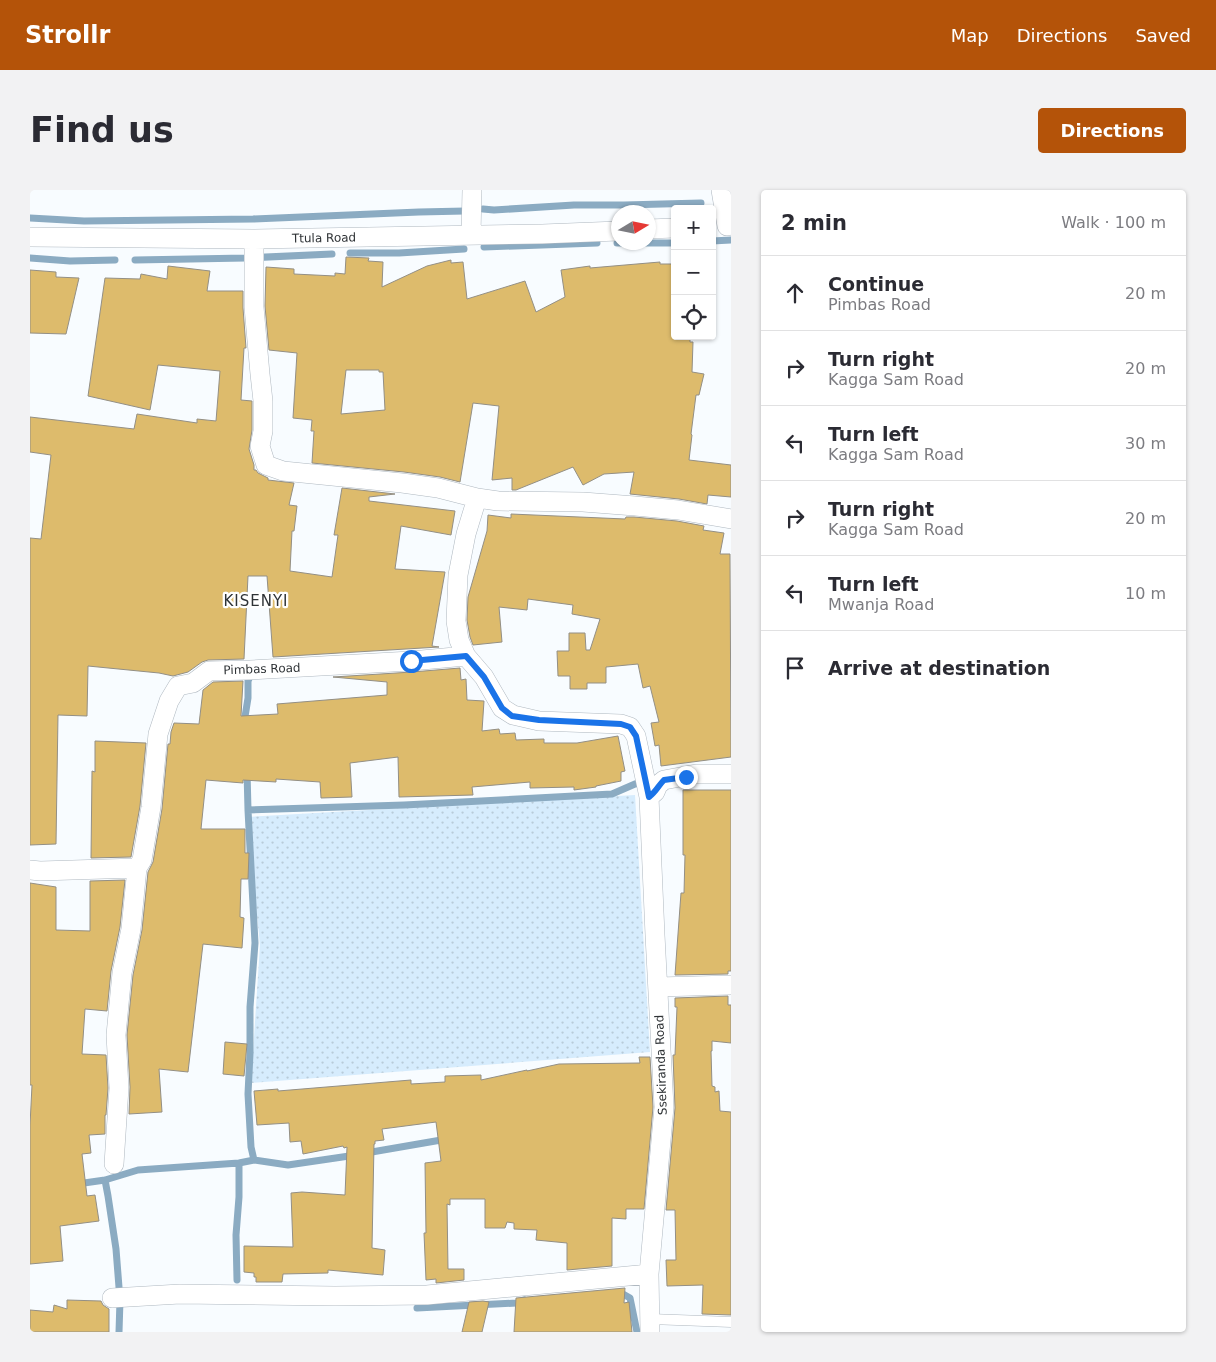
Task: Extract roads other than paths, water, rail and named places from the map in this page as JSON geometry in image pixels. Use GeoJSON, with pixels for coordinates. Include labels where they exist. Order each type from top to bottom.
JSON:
{"type":"FeatureCollection","features":[{"type":"Feature","properties":{"kind":"street"},"geometry":{"type":"LineString","coordinates":[[471,235],[472,190]]}},
{"type":"Feature","properties":{"kind":"street"},"geometry":{"type":"LineString","coordinates":[[722,190],[724,226]]}},
{"type":"Feature","properties":{"kind":"street"},"geometry":{"type":"LineString","coordinates":[[656,229],[671,228]]}},
{"type":"Feature","properties":{"kind":"street","name":"Ttula Road"},"geometry":{"type":"LineString","coordinates":[[30,236],[254,240],[611,231]]}},
{"type":"Feature","properties":{"kind":"street"},"geometry":{"type":"LineString","coordinates":[[254,240],[254,307],[263,402],[263,431],[260,446],[266,465],[283,471],[402,483],[498,501],[583,502],[678,510],[731,519]]}},
{"type":"Feature","properties":{"kind":"street"},"geometry":{"type":"LineString","coordinates":[[466,656],[459,640],[456,621],[458,576],[466,534],[477,498]]}},
{"type":"Feature","properties":{"kind":"street","name":"Ssekiranda Road"},"geometry":{"type":"LineString","coordinates":[[466,656],[484,677],[502,708],[512,716],[539,720],[621,724],[630,727],[636,736],[649,797],[664,1107],[649,1274],[650,1325]]}},
{"type":"Feature","properties":{"kind":"street","name":"Pimbas Road"},"geometry":{"type":"LineString","coordinates":[[137,868],[142,860],[151,807],[158,734],[169,701],[178,686],[193,683],[209,671],[411,661],[466,656]]}},
{"type":"Feature","properties":{"kind":"street"},"geometry":{"type":"LineString","coordinates":[[649,797],[664,780],[696,774],[731,774]]}},
{"type":"Feature","properties":{"kind":"street"},"geometry":{"type":"LineString","coordinates":[[30,870],[137,868],[131,929],[122,973],[116,1035],[118,1088],[114,1164]]}},
{"type":"Feature","properties":{"kind":"street"},"geometry":{"type":"LineString","coordinates":[[658,987],[731,985]]}},
{"type":"Feature","properties":{"kind":"street"},"geometry":{"type":"LineString","coordinates":[[112,1298],[180,1294],[427,1295],[649,1274]]}},
{"type":"Feature","properties":{"kind":"lane"},"geometry":{"type":"LineString","coordinates":[[650,1325],[731,1322]]}},
{"type":"Feature","properties":{"kind":"waterway"},"geometry":{"type":"LineString","coordinates":[[483,209],[701,203]]}},
{"type":"Feature","properties":{"kind":"waterway"},"geometry":{"type":"LineString","coordinates":[[30,218],[84,221],[253,219],[465,211]]}},
{"type":"Feature","properties":{"kind":"waterway"},"geometry":{"type":"LineString","coordinates":[[716,241],[731,240]]}},
{"type":"Feature","properties":{"kind":"waterway"},"geometry":{"type":"LineString","coordinates":[[484,247],[597,243]]}},
{"type":"Feature","properties":{"kind":"waterway"},"geometry":{"type":"LineString","coordinates":[[656,243],[671,243]]}},
{"type":"Feature","properties":{"kind":"waterway"},"geometry":{"type":"LineString","coordinates":[[350,253],[399,253],[464,249]]}},
{"type":"Feature","properties":{"kind":"waterway"},"geometry":{"type":"LineString","coordinates":[[135,260],[332,254]]}},
{"type":"Feature","properties":{"kind":"waterway"},"geometry":{"type":"LineString","coordinates":[[30,258],[70,261],[115,260]]}},
{"type":"Feature","properties":{"kind":"waterway"},"geometry":{"type":"LineString","coordinates":[[244,723],[248,698],[248,681],[252,672]]}},
{"type":"Feature","properties":{"kind":"waterway"},"geometry":{"type":"LineString","coordinates":[[247,771],[248,810]]}},
{"type":"Feature","properties":{"kind":"waterway"},"geometry":{"type":"LineString","coordinates":[[254,1160],[251,1147],[248,1094],[250,1007],[255,943],[248,810],[404,805],[612,794],[644,782]]}},
{"type":"Feature","properties":{"kind":"waterway"},"geometry":{"type":"LineString","coordinates":[[366,1153],[447,1139]]}},
{"type":"Feature","properties":{"kind":"waterway"},"geometry":{"type":"LineString","coordinates":[[77,1184],[105,1180],[138,1170],[239,1163],[254,1160],[288,1165],[356,1155]]}},
{"type":"Feature","properties":{"kind":"waterway"},"geometry":{"type":"LineString","coordinates":[[237,1280],[236,1235],[239,1163]]}},
{"type":"Feature","properties":{"kind":"waterway"},"geometry":{"type":"LineString","coordinates":[[105,1180],[116,1249],[120,1300],[119,1332]]}},
{"type":"Feature","properties":{"kind":"waterway"},"geometry":{"type":"LineString","coordinates":[[616,1294],[623,1294],[630,1298],[637,1332]]}},
{"type":"Feature","properties":{"kind":"waterway"},"geometry":{"type":"LineString","coordinates":[[417,1308],[517,1303],[524,1300]]}},
{"type":"Feature","properties":{"kind":"district","name":"KISENYI"},"geometry":{"type":"Point","coordinates":[256,601]}}]}
